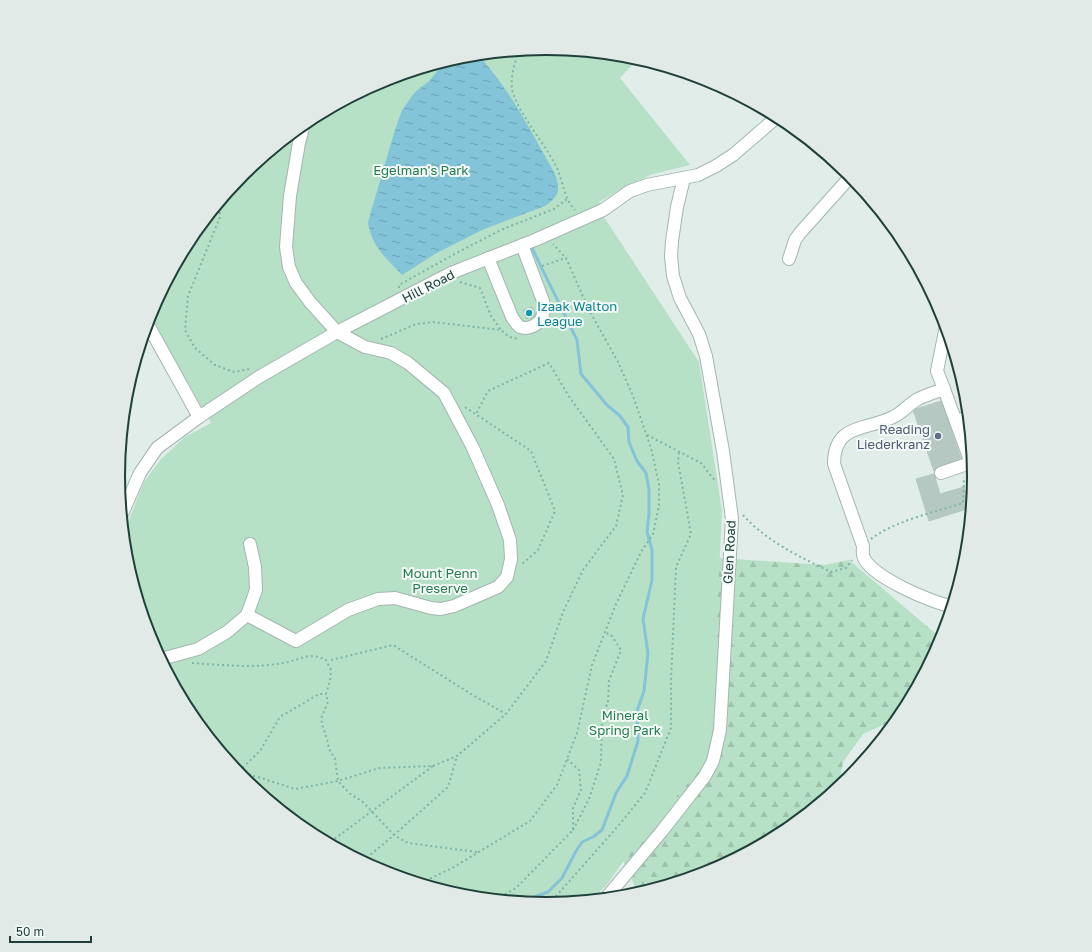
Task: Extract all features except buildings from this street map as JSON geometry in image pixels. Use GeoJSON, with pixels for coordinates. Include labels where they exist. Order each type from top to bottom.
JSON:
{"type":"FeatureCollection","features":[{"type":"Feature","properties":{"kind":"street","name":"Hill Road"},"geometry":{"type":"LineString","coordinates":[[126,505],[140,473],[157,448],[199,417],[259,377],[337,332],[451,273],[546,236],[603,210],[630,192],[641,187],[663,181],[698,175],[733,155],[772,121]]}},
{"type":"Feature","properties":{"kind":"street"},"geometry":{"type":"LineString","coordinates":[[246,615],[296,641],[348,610],[378,599],[395,598],[431,608],[441,609],[454,606],[498,587],[506,577],[511,559],[510,540],[498,505],[473,448],[444,393],[408,363],[390,353],[365,347],[337,332],[310,302],[296,283],[289,267],[286,246],[290,196],[301,134]]}},
{"type":"Feature","properties":{"kind":"street","name":"Glen Road"},"geometry":{"type":"LineString","coordinates":[[614,891],[705,776],[713,761],[720,730],[732,519],[723,451],[706,356],[699,334],[680,298],[673,276],[671,256],[672,241],[677,207],[684,178]]}},
{"type":"Feature","properties":{"kind":"street"},"geometry":{"type":"LineString","coordinates":[[789,259],[794,240],[847,181]]}},
{"type":"Feature","properties":{"kind":"street"},"geometry":{"type":"LineString","coordinates":[[488,258],[516,324],[521,327],[530,327],[540,322],[544,310],[541,295],[522,245]]}},
{"type":"Feature","properties":{"kind":"street"},"geometry":{"type":"LineString","coordinates":[[151,330],[199,417]]}},
{"type":"Feature","properties":{"kind":"street"},"geometry":{"type":"LineString","coordinates":[[944,338],[937,371],[956,421],[966,455]]}},
{"type":"Feature","properties":{"kind":"street"},"geometry":{"type":"LineString","coordinates":[[944,389],[919,398],[893,418],[860,428],[843,436],[837,444],[834,453],[834,464],[863,546],[864,558],[872,568],[888,580],[932,600],[947,604]]}},
{"type":"Feature","properties":{"kind":"street"},"geometry":{"type":"LineString","coordinates":[[956,421],[963,419]]}},
{"type":"Feature","properties":{"kind":"street"},"geometry":{"type":"LineString","coordinates":[[941,473],[967,465]]}},
{"type":"Feature","properties":{"kind":"street"},"geometry":{"type":"LineString","coordinates":[[166,658],[198,649],[227,632],[246,615],[256,590],[255,567],[250,544]]}},
{"type":"Feature","properties":{"kind":"path"},"geometry":{"type":"LineString","coordinates":[[517,56],[512,77],[513,93],[557,168],[567,199],[572,207],[583,218]]}},
{"type":"Feature","properties":{"kind":"path"},"geometry":{"type":"LineString","coordinates":[[399,292],[399,285],[460,251],[503,230],[554,209],[567,199]]}},
{"type":"Feature","properties":{"kind":"path"},"geometry":{"type":"LineString","coordinates":[[220,210],[220,217],[188,296],[185,330],[195,348],[215,365],[234,372],[253,369]]}},
{"type":"Feature","properties":{"kind":"path"},"geometry":{"type":"LineString","coordinates":[[427,880],[454,867],[530,821],[557,785],[577,732],[592,665],[616,604],[646,543],[653,534],[660,506],[659,484],[647,435],[633,396],[618,362],[589,310],[566,258],[546,236]]}},
{"type":"Feature","properties":{"kind":"path"},"geometry":{"type":"LineString","coordinates":[[537,268],[566,258]]}},
{"type":"Feature","properties":{"kind":"path"},"geometry":{"type":"LineString","coordinates":[[451,273],[459,281],[480,288],[491,316],[501,330],[509,337],[519,337],[530,327]]}},
{"type":"Feature","properties":{"kind":"path"},"geometry":{"type":"LineString","coordinates":[[365,347],[416,324],[433,322],[501,330]]}},
{"type":"Feature","properties":{"kind":"path"},"geometry":{"type":"LineString","coordinates":[[333,840],[433,766],[457,756],[506,714],[546,661],[563,612],[583,570],[616,526],[623,495],[614,459],[568,394],[549,363],[488,391],[476,414]]}},
{"type":"Feature","properties":{"kind":"path"},"geometry":{"type":"LineString","coordinates":[[463,405],[531,451],[555,511],[538,550],[506,577]]}},
{"type":"Feature","properties":{"kind":"path"},"geometry":{"type":"LineString","coordinates":[[647,435],[701,463],[729,498]]}},
{"type":"Feature","properties":{"kind":"path"},"geometry":{"type":"LineString","coordinates":[[555,897],[645,793],[671,728],[671,680],[676,567],[691,534],[678,462],[679,452]]}},
{"type":"Feature","properties":{"kind":"path"},"geometry":{"type":"LineString","coordinates":[[742,513],[751,524],[787,550],[831,572],[846,568],[863,546],[880,532],[915,518],[963,503],[967,477]]}},
{"type":"Feature","properties":{"kind":"path"},"geometry":{"type":"LineString","coordinates":[[504,894],[516,888],[573,830],[589,799],[601,762],[602,717],[608,702],[609,681],[621,650],[612,636],[605,632]]}},
{"type":"Feature","properties":{"kind":"path"},"geometry":{"type":"LineString","coordinates":[[331,660],[393,645],[506,714]]}},
{"type":"Feature","properties":{"kind":"path"},"geometry":{"type":"LineString","coordinates":[[186,662],[253,667],[290,661],[306,656],[318,656],[326,660],[331,670],[330,681],[326,694],[328,702],[321,719],[329,749],[335,758],[338,781],[349,793],[363,802],[394,835],[408,843],[478,852]]}},
{"type":"Feature","properties":{"kind":"path"},"geometry":{"type":"LineString","coordinates":[[242,768],[260,751],[280,716],[319,694],[326,694]]}},
{"type":"Feature","properties":{"kind":"path"},"geometry":{"type":"LineString","coordinates":[[367,857],[448,786],[457,756]]}},
{"type":"Feature","properties":{"kind":"path"},"geometry":{"type":"LineString","coordinates":[[567,759],[579,770],[582,790],[573,808],[573,830]]}},
{"type":"Feature","properties":{"kind":"path"},"geometry":{"type":"LineString","coordinates":[[250,775],[295,789],[338,781],[379,768],[433,766]]}},
{"type":"Feature","properties":{"kind":"green space","name":"Mount Penn Preserve"},"geometry":{"type":"Polygon","coordinates":[[[546,55],[574,56],[633,64],[620,78],[690,165],[653,174],[626,186],[599,202],[604,217],[699,362],[722,511],[711,740],[703,767],[641,836],[606,886],[598,893],[546,897],[518,896],[464,889],[411,875],[360,854],[335,841],[312,826],[268,793],[229,754],[196,710],[181,686],[157,637],[139,585],[133,558],[128,522],[144,482],[161,459],[185,437],[211,423],[154,323],[168,290],[181,265],[196,242],[229,198],[268,159],[312,126],[360,98],[411,77],[437,69],[491,59],[546,55]]]}},
{"type":"Feature","properties":{"kind":"green space","name":"Mineral Spring Park"},"geometry":{"type":"Polygon","coordinates":[[[584,549],[824,565],[849,560],[936,634],[911,687],[896,710],[886,724],[863,734],[843,762],[841,777],[824,793],[780,826],[732,854],[681,875],[635,887],[523,646],[584,549]]]}},
{"type":"Feature","properties":{"kind":"water"},"geometry":{"type":"Polygon","coordinates":[[[483,60],[510,96],[528,126],[554,172],[558,183],[558,191],[554,199],[545,206],[482,230],[435,254],[402,275],[376,245],[372,238],[368,222],[402,110],[415,92],[429,81],[440,68],[483,60]]]}},
{"type":"Feature","properties":{"kind":"waterway"},"geometry":{"type":"LineString","coordinates":[[532,248],[577,340],[581,374],[607,405],[620,416],[628,427],[629,442],[637,461],[646,473],[649,489],[647,532],[652,550],[652,580],[643,619],[648,653],[644,691],[637,711],[638,741],[627,776],[616,793],[602,830],[593,837],[582,842],[562,878],[548,892],[536,897]]}},
{"type":"Feature","properties":{"kind":"place","name":"Izaak Walton League"},"geometry":{"type":"Point","coordinates":[529,313]}},
{"type":"Feature","properties":{"kind":"place","name":"Reading Liederkranz"},"geometry":{"type":"Point","coordinates":[938,436]}},
{"type":"Feature","properties":{"kind":"park label","name":"Egelman's Park"},"geometry":{"type":"Point","coordinates":[421,170]}}]}
